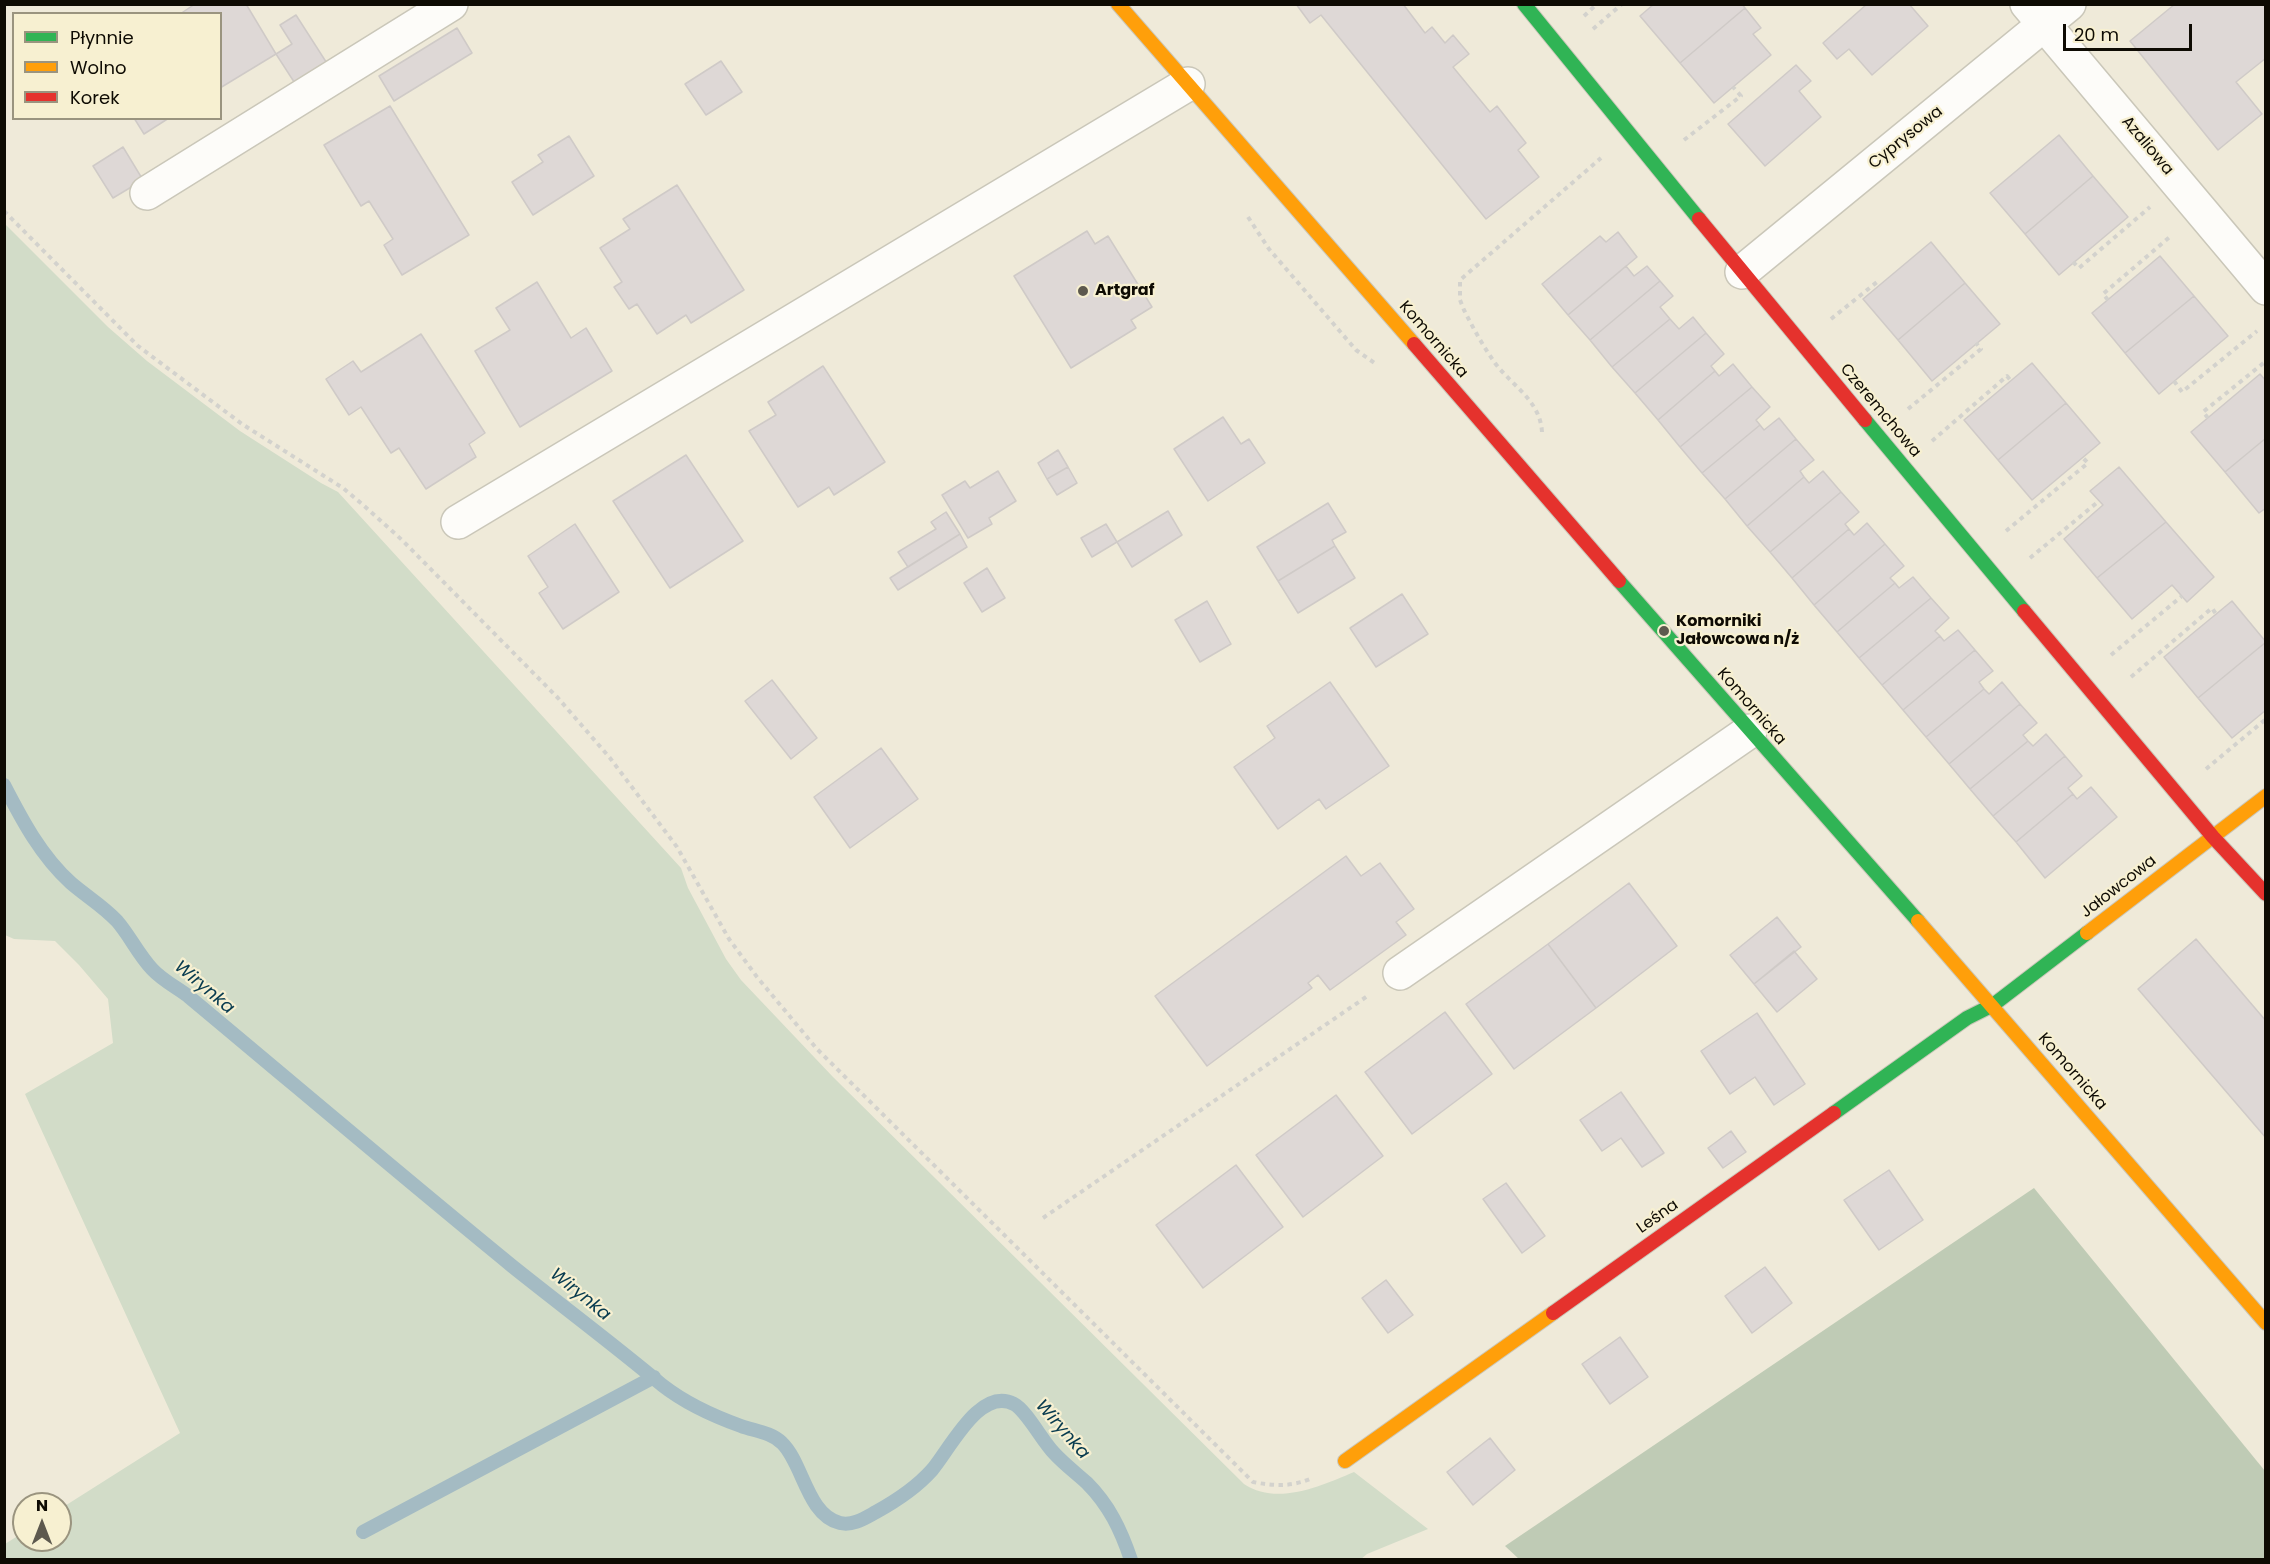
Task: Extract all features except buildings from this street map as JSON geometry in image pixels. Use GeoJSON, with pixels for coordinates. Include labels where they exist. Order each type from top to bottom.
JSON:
{"type":"FeatureCollection","features":[{"type":"Feature","properties":{"kind":"street"},"geometry":{"type":"LineString","coordinates":[[147,193],[451,4]]}},
{"type":"Feature","properties":{"kind":"street","name":"Komornicka"},"geometry":{"type":"LineString","coordinates":[[1118,4],[1750,731],[1993,1005],[2265,1323]]}},
{"type":"Feature","properties":{"kind":"street","name":"Czeremchowa"},"geometry":{"type":"LineString","coordinates":[[1524,4],[1742,272],[2213,837],[2265,894]]}},
{"type":"Feature","properties":{"kind":"street","name":"Cyprysowa"},"geometry":{"type":"LineString","coordinates":[[1742,272],[2036,15],[2069,4]]}},
{"type":"Feature","properties":{"kind":"street","name":"Azaliowa"},"geometry":{"type":"LineString","coordinates":[[2036,15],[2265,288]]}},
{"type":"Feature","properties":{"kind":"street"},"geometry":{"type":"LineString","coordinates":[[458,522],[1188,84]]}},
{"type":"Feature","properties":{"kind":"street"},"geometry":{"type":"LineString","coordinates":[[1400,973],[1750,731]]}},
{"type":"Feature","properties":{"kind":"street","name":"Jałowcowa"},"geometry":{"type":"LineString","coordinates":[[1993,1005],[2265,796]]}},
{"type":"Feature","properties":{"kind":"street","name":"Leśna"},"geometry":{"type":"LineString","coordinates":[[1345,1461],[1967,1018],[1993,1005]]}},
{"type":"Feature","properties":{"kind":"path"},"geometry":{"type":"LineString","coordinates":[[1654,163],[1741,96],[1733,87]]}},
{"type":"Feature","properties":{"kind":"path"},"geometry":{"type":"LineString","coordinates":[[1543,438],[1542,426],[1535,407],[1520,387],[1496,364],[1464,310],[1460,300],[1461,280],[1608,152]]}},
{"type":"Feature","properties":{"kind":"path"},"geometry":{"type":"LineString","coordinates":[[2073,262],[2079,268],[2152,206]]}},
{"type":"Feature","properties":{"kind":"path"},"geometry":{"type":"LineString","coordinates":[[4,211],[138,346],[242,424],[343,489],[362,504],[402,540],[558,698],[610,759],[677,847],[729,939],[757,978],[817,1049],[1253,1482],[1275,1486],[1297,1484],[1345,1461]]}},
{"type":"Feature","properties":{"kind":"path"},"geometry":{"type":"LineString","coordinates":[[2108,300],[2103,294],[2174,233]]}},
{"type":"Feature","properties":{"kind":"path"},"geometry":{"type":"LineString","coordinates":[[1831,319],[1877,282]]}},
{"type":"Feature","properties":{"kind":"path"},"geometry":{"type":"LineString","coordinates":[[2174,381],[2182,392],[2257,330]]}},
{"type":"Feature","properties":{"kind":"path"},"geometry":{"type":"LineString","coordinates":[[1904,413],[1981,349],[1977,344]]}},
{"type":"Feature","properties":{"kind":"path"},"geometry":{"type":"LineString","coordinates":[[2208,418],[2204,412],[2265,362]]}},
{"type":"Feature","properties":{"kind":"path"},"geometry":{"type":"LineString","coordinates":[[1929,443],[2007,376],[2011,381]]}},
{"type":"Feature","properties":{"kind":"path"},"geometry":{"type":"LineString","coordinates":[[2004,532],[2088,463],[2083,458]]}},
{"type":"Feature","properties":{"kind":"path"},"geometry":{"type":"LineString","coordinates":[[2028,560],[2099,501]]}},
{"type":"Feature","properties":{"kind":"path"},"geometry":{"type":"LineString","coordinates":[[2108,657],[2182,596]]}},
{"type":"Feature","properties":{"kind":"path"},"geometry":{"type":"LineString","coordinates":[[2127,680],[2212,608],[2216,614]]}},
{"type":"Feature","properties":{"kind":"path"},"geometry":{"type":"LineString","coordinates":[[2200,774],[2265,719]]}},
{"type":"Feature","properties":{"kind":"path"},"geometry":{"type":"LineString","coordinates":[[1043,1218],[1400,973]]}},
{"type":"Feature","properties":{"kind":"green space"},"geometry":{"type":"Polygon","coordinates":[[[4,223],[108,327],[147,361],[240,431],[338,492],[681,868],[688,888],[726,959],[741,980],[833,1077],[1244,1484],[1257,1490],[1285,1494],[1313,1488],[1354,1472],[1428,1529],[1367,1554],[1360,1560],[5,1559],[5,1544],[12,1540],[12,1552],[72,1552],[72,1501],[180,1433],[25,1094],[113,1043],[108,999],[55,941],[14,939],[5,935],[4,223]]]}},
{"type":"Feature","properties":{"kind":"green space"},"geometry":{"type":"Polygon","coordinates":[[[2034,1188],[2265,1471],[2265,1559],[1520,1560],[1505,1546],[2034,1188]]]}},
{"type":"Feature","properties":{"kind":"waterway","name":"Wirynka"},"geometry":{"type":"LineString","coordinates":[[4,785],[25,824],[50,861],[71,883],[117,921],[156,973],[188,996],[512,1266],[662,1385],[680,1398],[710,1413],[778,1439],[789,1452],[820,1510],[829,1518],[845,1524],[854,1522],[868,1517],[898,1499],[932,1470],[967,1422],[978,1411],[989,1404],[1001,1401],[1019,1407],[1054,1453],[1095,1491],[1114,1518],[1131,1560]]}},
{"type":"Feature","properties":{"kind":"waterway"},"geometry":{"type":"LineString","coordinates":[[363,1532],[654,1377]]}},
{"type":"Feature","properties":{"kind":"traffic: fast"},"geometry":{"type":"LineString","coordinates":[[1524,4],[1699,219]]}},
{"type":"Feature","properties":{"kind":"traffic: fast"},"geometry":{"type":"LineString","coordinates":[[1865,420],[2024,611]]}},
{"type":"Feature","properties":{"kind":"traffic: fast"},"geometry":{"type":"LineString","coordinates":[[1619,581],[1918,921]]}},
{"type":"Feature","properties":{"kind":"traffic: fast"},"geometry":{"type":"LineString","coordinates":[[1834,1113],[1967,1018],[1993,1005],[2087,933]]}},
{"type":"Feature","properties":{"kind":"traffic: slow"},"geometry":{"type":"LineString","coordinates":[[1118,4],[1414,344]]}},
{"type":"Feature","properties":{"kind":"traffic: slow"},"geometry":{"type":"LineString","coordinates":[[2087,933],[2266,796]]}},
{"type":"Feature","properties":{"kind":"traffic: slow"},"geometry":{"type":"LineString","coordinates":[[1918,921],[2266,1323]]}},
{"type":"Feature","properties":{"kind":"traffic: slow"},"geometry":{"type":"LineString","coordinates":[[1345,1461],[1553,1313]]}},
{"type":"Feature","properties":{"kind":"traffic: jam"},"geometry":{"type":"LineString","coordinates":[[1699,219],[1865,420]]}},
{"type":"Feature","properties":{"kind":"traffic: jam"},"geometry":{"type":"LineString","coordinates":[[1414,344],[1619,581]]}},
{"type":"Feature","properties":{"kind":"traffic: jam"},"geometry":{"type":"LineString","coordinates":[[2024,611],[2213,837],[2266,894]]}},
{"type":"Feature","properties":{"kind":"traffic: jam"},"geometry":{"type":"LineString","coordinates":[[1553,1313],[1834,1113]]}},
{"type":"Feature","properties":{"kind":"place","name":"Artgraf"},"geometry":{"type":"Point","coordinates":[1083,291]}},
{"type":"Feature","properties":{"kind":"place","name":"Komorniki Jałowcowa n/ż"},"geometry":{"type":"Point","coordinates":[1664,631]}}]}
